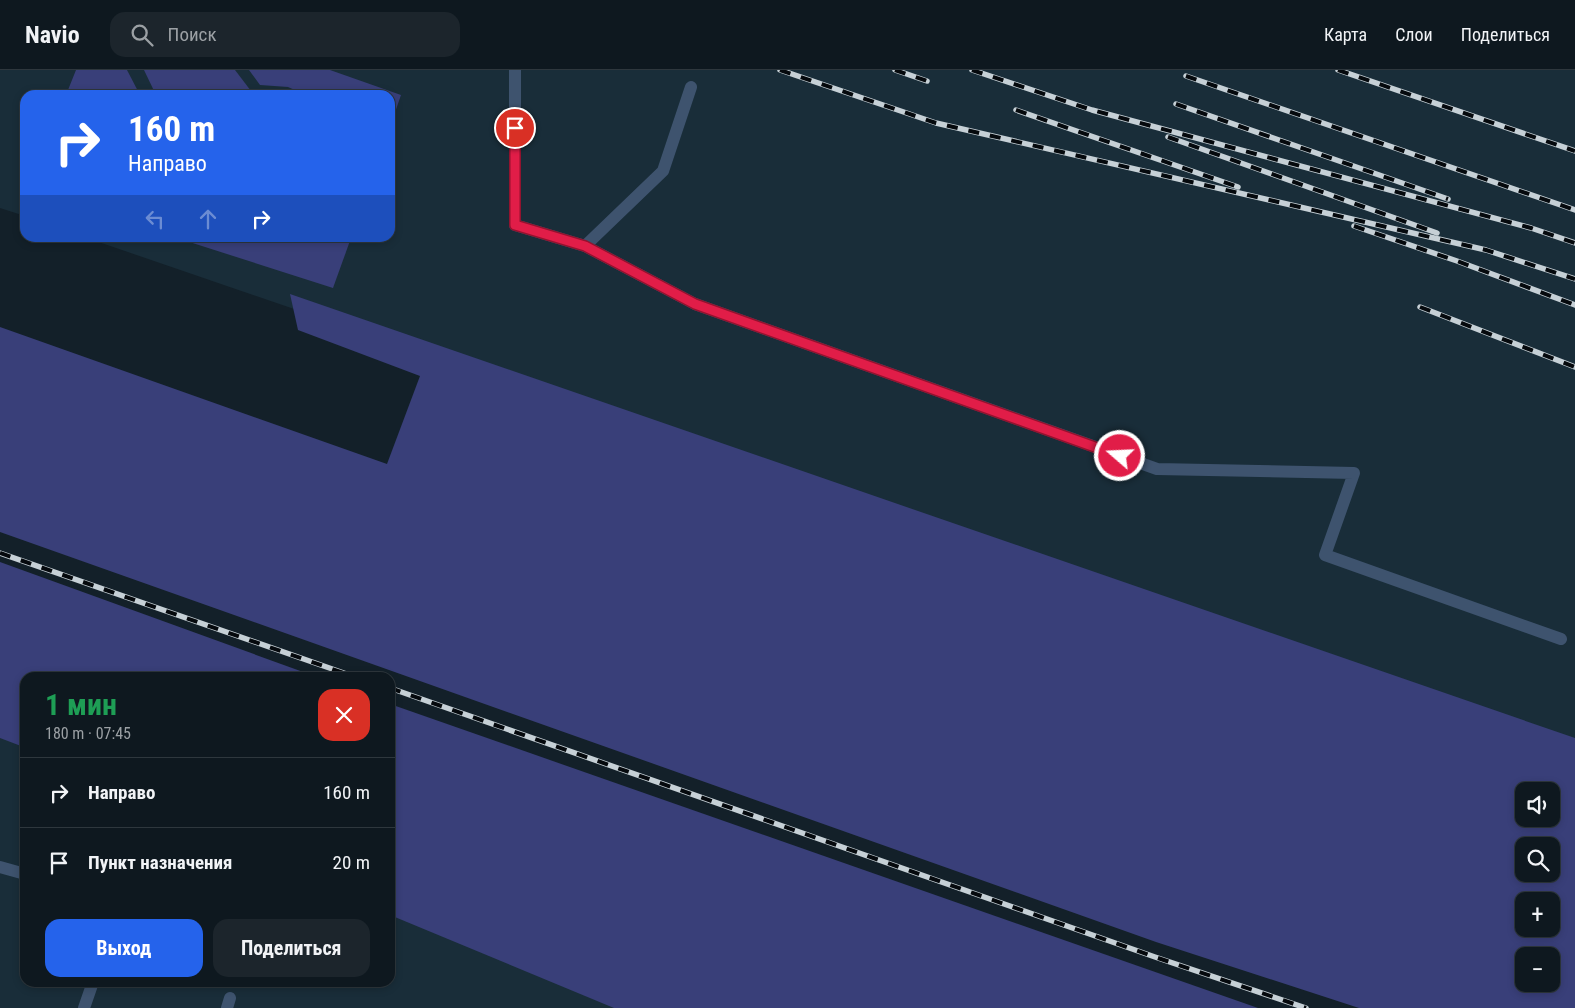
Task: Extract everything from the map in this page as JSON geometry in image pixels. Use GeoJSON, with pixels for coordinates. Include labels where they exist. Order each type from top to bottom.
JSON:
{"type":"FeatureCollection","features":[{"type":"Feature","properties":{"kind":"lane"},"geometry":{"type":"LineString","coordinates":[[515,70],[515,225],[585,246],[695,304],[1157,469],[1354,473],[1325,555],[1561,639]]}},
{"type":"Feature","properties":{"kind":"lane"},"geometry":{"type":"LineString","coordinates":[[585,246],[663,171],[692,87]]}},
{"type":"Feature","properties":{"kind":"lane"},"geometry":{"type":"LineString","coordinates":[[0,867],[20,873]]}},
{"type":"Feature","properties":{"kind":"lane"},"geometry":{"type":"LineString","coordinates":[[84,1008],[91,987]]}},
{"type":"Feature","properties":{"kind":"shaded area"},"geometry":{"type":"Polygon","coordinates":[[[0,70],[1575,70],[1575,748],[99,242],[395,242],[395,90],[20,90],[20,214],[0,208],[0,70]]]}},
{"type":"Feature","properties":{"kind":"shaded area"},"geometry":{"type":"Polygon","coordinates":[[[76,70],[127,70],[137,90],[68,90],[76,70]]]}},
{"type":"Feature","properties":{"kind":"shaded area"},"geometry":{"type":"Polygon","coordinates":[[[144,70],[235,70],[250,90],[154,90],[144,70]]]}},
{"type":"Feature","properties":{"kind":"shaded area"},"geometry":{"type":"Polygon","coordinates":[[[249,70],[330,70],[387,90],[295,90],[288,87],[260,85],[249,70]]]}},
{"type":"Feature","properties":{"kind":"shaded area"},"geometry":{"type":"Polygon","coordinates":[[[395,93],[401,95],[395,112],[395,93]]]}},
{"type":"Feature","properties":{"kind":"shaded area"},"geometry":{"type":"Polygon","coordinates":[[[189,242],[350,242],[333,288],[189,242]]]}},
{"type":"Feature","properties":{"kind":"shaded area"},"geometry":{"type":"Polygon","coordinates":[[[290,294],[1575,738],[1575,1008],[1359,1008],[1156,942],[0,532],[0,327],[387,464],[420,376],[298,330],[290,294]]]}},
{"type":"Feature","properties":{"kind":"shaded area"},"geometry":{"type":"Polygon","coordinates":[[[0,562],[303,672],[20,672],[20,746],[0,738],[0,562]]]}},
{"type":"Feature","properties":{"kind":"shaded area"},"geometry":{"type":"Polygon","coordinates":[[[0,624],[22,672],[20,672],[20,987],[395,987],[395,857],[628,1008],[0,1008],[0,624]]]}},
{"type":"Feature","properties":{"kind":"shaded area"},"geometry":{"type":"Polygon","coordinates":[[[395,706],[1258,1008],[614,1008],[395,917],[395,706]]]}},
{"type":"Feature","properties":{"kind":"railway"},"geometry":{"type":"LineString","coordinates":[[780,70],[936,123],[1486,250],[1575,279]]}},
{"type":"Feature","properties":{"kind":"railway"},"geometry":{"type":"LineString","coordinates":[[895,70],[927,81]]}},
{"type":"Feature","properties":{"kind":"railway"},"geometry":{"type":"LineString","coordinates":[[972,70],[1092,110],[1531,228],[1575,243]]}},
{"type":"Feature","properties":{"kind":"railway"},"geometry":{"type":"LineString","coordinates":[[1338,70],[1575,151]]}},
{"type":"Feature","properties":{"kind":"railway"},"geometry":{"type":"LineString","coordinates":[[1186,76],[1575,210]]}},
{"type":"Feature","properties":{"kind":"railway"},"geometry":{"type":"LineString","coordinates":[[1176,104],[1448,199]]}},
{"type":"Feature","properties":{"kind":"railway"},"geometry":{"type":"LineString","coordinates":[[1016,110],[1238,187]]}},
{"type":"Feature","properties":{"kind":"railway"},"geometry":{"type":"LineString","coordinates":[[1168,137],[1437,233]]}},
{"type":"Feature","properties":{"kind":"railway"},"geometry":{"type":"LineString","coordinates":[[1354,226],[1457,261],[1575,305]]}},
{"type":"Feature","properties":{"kind":"railway"},"geometry":{"type":"LineString","coordinates":[[1420,307],[1575,367]]}},
{"type":"Feature","properties":{"kind":"railway"},"geometry":{"type":"LineString","coordinates":[[0,553],[341,672]]}},
{"type":"Feature","properties":{"kind":"railway"},"geometry":{"type":"LineString","coordinates":[[395,690],[1155,957],[1306,1008]]}},
{"type":"Feature","properties":{"kind":"route"},"geometry":{"type":"LineString","coordinates":[[515,128],[515,225],[585,246],[695,304],[1120,456]]}}]}
